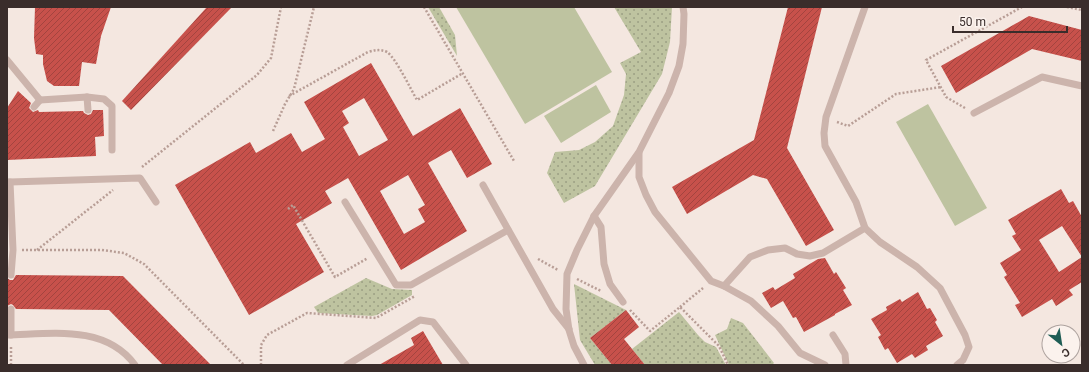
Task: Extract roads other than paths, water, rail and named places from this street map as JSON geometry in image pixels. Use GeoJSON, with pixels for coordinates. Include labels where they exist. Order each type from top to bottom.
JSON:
{"type":"FeatureCollection","features":[{"type":"Feature","properties":{"kind":"lane"},"geometry":{"type":"LineString","coordinates":[[584,365],[574,346],[569,330],[566,309],[567,274],[594,216],[639,152],[668,93],[679,66],[683,44],[683,7]]}},
{"type":"Feature","properties":{"kind":"lane"},"geometry":{"type":"LineString","coordinates":[[865,7],[826,117],[824,133],[825,146],[856,202],[865,228],[880,242],[926,274],[940,288],[965,335],[968,347],[963,360],[957,365]]}},
{"type":"Feature","properties":{"kind":"lane"},"geometry":{"type":"LineString","coordinates":[[7,60],[40,100]]}},
{"type":"Feature","properties":{"kind":"lane"},"geometry":{"type":"LineString","coordinates":[[974,113],[1042,77],[1082,86]]}},
{"type":"Feature","properties":{"kind":"lane"},"geometry":{"type":"LineString","coordinates":[[87,97],[88,110]]}},
{"type":"Feature","properties":{"kind":"lane"},"geometry":{"type":"LineString","coordinates":[[34,107],[40,100],[87,97],[104,99],[112,106],[112,150]]}},
{"type":"Feature","properties":{"kind":"lane"},"geometry":{"type":"LineString","coordinates":[[639,152],[639,177],[655,212],[711,281],[724,286],[751,301],[778,326],[800,353],[825,365]]}},
{"type":"Feature","properties":{"kind":"lane"},"geometry":{"type":"LineString","coordinates":[[11,275],[13,250],[9,182],[140,178],[156,202]]}},
{"type":"Feature","properties":{"kind":"lane"},"geometry":{"type":"LineString","coordinates":[[483,186],[553,308],[569,330]]}},
{"type":"Feature","properties":{"kind":"lane"},"geometry":{"type":"LineString","coordinates":[[345,202],[396,286],[411,285],[508,230]]}},
{"type":"Feature","properties":{"kind":"lane"},"geometry":{"type":"LineString","coordinates":[[594,216],[600,227],[604,264],[610,284],[623,302]]}},
{"type":"Feature","properties":{"kind":"lane"},"geometry":{"type":"LineString","coordinates":[[724,286],[750,257],[768,250],[785,248],[796,254],[810,256],[823,253],[865,228]]}},
{"type":"Feature","properties":{"kind":"lane"},"geometry":{"type":"LineString","coordinates":[[11,309],[9,335],[66,333],[90,336],[113,344],[135,365]]}},
{"type":"Feature","properties":{"kind":"lane"},"geometry":{"type":"LineString","coordinates":[[347,365],[420,320],[433,322],[466,365]]}},
{"type":"Feature","properties":{"kind":"lane"},"geometry":{"type":"LineString","coordinates":[[833,334],[845,354],[846,365]]}}]}
